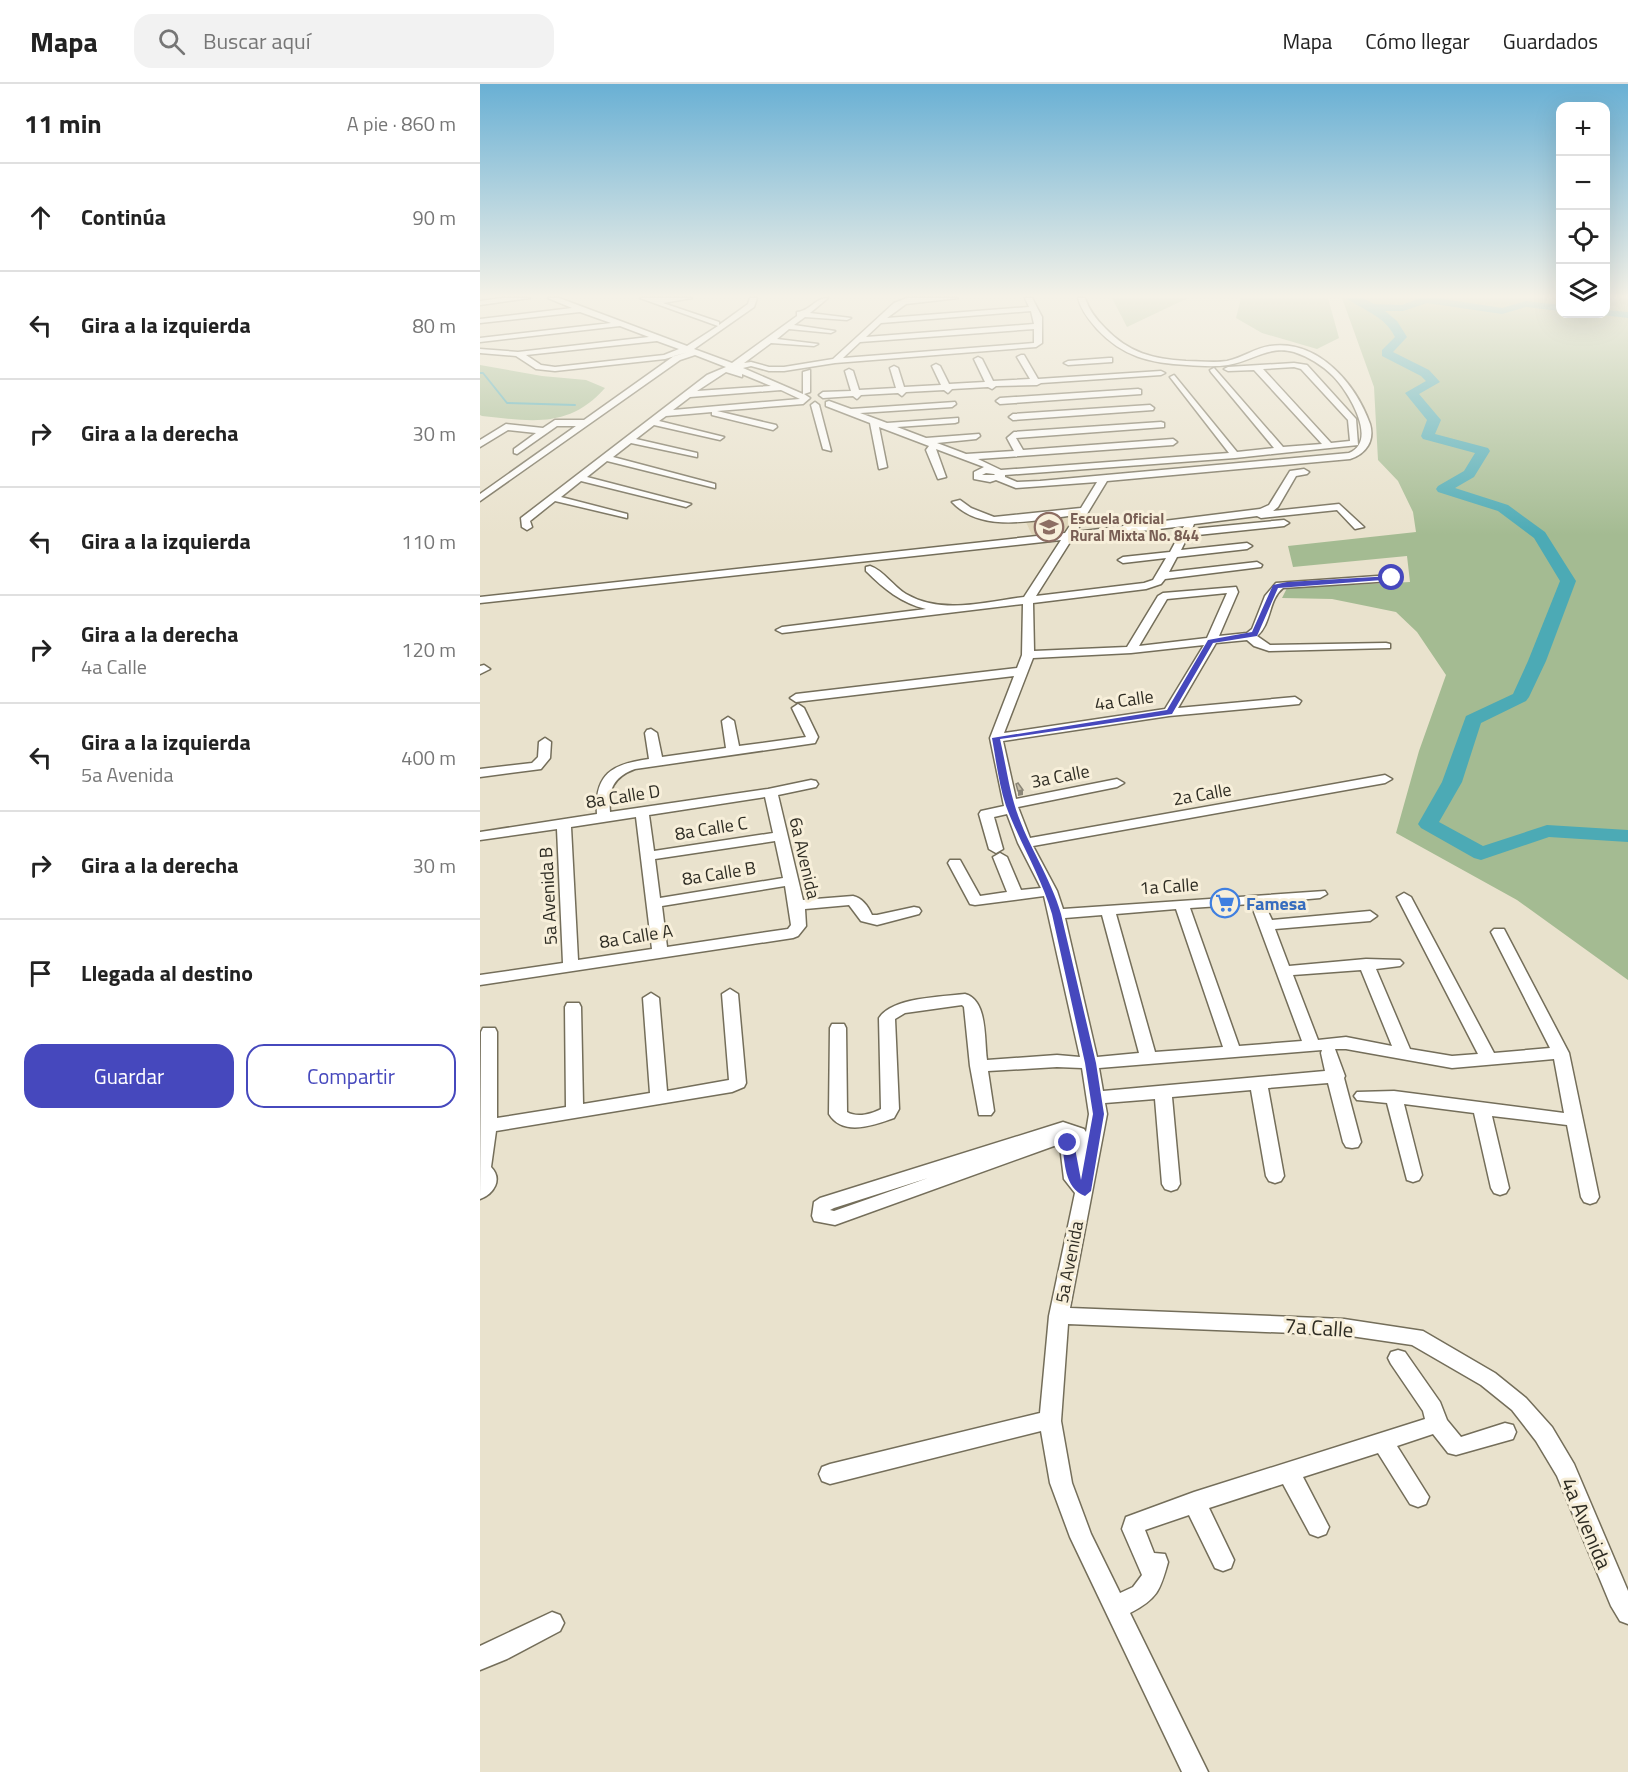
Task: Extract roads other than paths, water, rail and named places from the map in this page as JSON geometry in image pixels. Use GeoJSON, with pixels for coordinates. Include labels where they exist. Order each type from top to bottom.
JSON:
{"type":"FeatureCollection","features":[{"type":"Feature","properties":{"kind":"street"},"geometry":{"type":"LineString","coordinates":[[480,498],[650,377]]}},
{"type":"Feature","properties":{"kind":"street"},"geometry":{"type":"LineString","coordinates":[[527,527],[525,520],[710,377]]}},
{"type":"Feature","properties":{"kind":"street"},"geometry":{"type":"LineString","coordinates":[[761,377],[807,397]]}},
{"type":"Feature","properties":{"kind":"street"},"geometry":{"type":"LineString","coordinates":[[767,377],[791,386],[815,405],[828,449]]}},
{"type":"Feature","properties":{"kind":"street"},"geometry":{"type":"LineString","coordinates":[[807,377],[807,397]]}},
{"type":"Feature","properties":{"kind":"street"},"geometry":{"type":"LineString","coordinates":[[851,377],[856,394]]}},
{"type":"Feature","properties":{"kind":"street"},"geometry":{"type":"LineString","coordinates":[[897,377],[901,391]]}},
{"type":"Feature","properties":{"kind":"street"},"geometry":{"type":"LineString","coordinates":[[941,377],[947,388]]}},
{"type":"Feature","properties":{"kind":"street"},"geometry":{"type":"LineString","coordinates":[[988,377],[992,385]]}},
{"type":"Feature","properties":{"kind":"street"},"geometry":{"type":"LineString","coordinates":[[1033,377],[1036,382]]}},
{"type":"Feature","properties":{"kind":"street"},"geometry":{"type":"LineString","coordinates":[[665,413],[768,405],[823,395],[1115,377]]}},
{"type":"Feature","properties":{"kind":"street"},"geometry":{"type":"LineString","coordinates":[[1128,377],[1186,460]]}},
{"type":"Feature","properties":{"kind":"street"},"geometry":{"type":"LineString","coordinates":[[1172,377],[1235,456]]}},
{"type":"Feature","properties":{"kind":"street"},"geometry":{"type":"LineString","coordinates":[[1220,377],[1281,451]]}},
{"type":"Feature","properties":{"kind":"street"},"geometry":{"type":"LineString","coordinates":[[1265,377],[1329,446]]}},
{"type":"Feature","properties":{"kind":"street"},"geometry":{"type":"LineString","coordinates":[[997,475],[1235,456],[1355,443],[1352,419],[1313,377]]}},
{"type":"Feature","properties":{"kind":"street"},"geometry":{"type":"LineString","coordinates":[[823,395],[848,411],[963,457],[997,475],[1008,486],[1021,486],[1350,456],[1361,452],[1366,443],[1366,428],[1345,384],[1337,377]]}},
{"type":"Feature","properties":{"kind":"street"},"geometry":{"type":"LineString","coordinates":[[690,394],[791,386]]}},
{"type":"Feature","properties":{"kind":"street"},"geometry":{"type":"LineString","coordinates":[[1000,401],[1138,392]]}},
{"type":"Feature","properties":{"kind":"street"},"geometry":{"type":"LineString","coordinates":[[815,405],[856,394]]}},
{"type":"Feature","properties":{"kind":"street"},"geometry":{"type":"LineString","coordinates":[[848,411],[952,404]]}},
{"type":"Feature","properties":{"kind":"street"},"geometry":{"type":"LineString","coordinates":[[701,410],[774,430],[768,405]]}},
{"type":"Feature","properties":{"kind":"street"},"geometry":{"type":"LineString","coordinates":[[1013,417],[1150,408]]}},
{"type":"Feature","properties":{"kind":"street"},"geometry":{"type":"LineString","coordinates":[[885,426],[956,420]]}},
{"type":"Feature","properties":{"kind":"street"},"geometry":{"type":"LineString","coordinates":[[654,422],[720,437]]}},
{"type":"Feature","properties":{"kind":"street"},"geometry":{"type":"LineString","coordinates":[[874,422],[882,467]]}},
{"type":"Feature","properties":{"kind":"street"},"geometry":{"type":"LineString","coordinates":[[517,451],[555,423],[583,424]]}},
{"type":"Feature","properties":{"kind":"street"},"geometry":{"type":"LineString","coordinates":[[1020,453],[1011,438],[1014,435],[1161,424]]}},
{"type":"Feature","properties":{"kind":"street"},"geometry":{"type":"LineString","coordinates":[[480,444],[506,427],[546,430]]}},
{"type":"Feature","properties":{"kind":"street"},"geometry":{"type":"LineString","coordinates":[[922,441],[976,436]]}},
{"type":"Feature","properties":{"kind":"street"},"geometry":{"type":"LineString","coordinates":[[630,440],[694,455]]}},
{"type":"Feature","properties":{"kind":"street"},"geometry":{"type":"LineString","coordinates":[[963,457],[1173,442]]}},
{"type":"Feature","properties":{"kind":"street"},"geometry":{"type":"LineString","coordinates":[[934,446],[932,450],[942,477]]}},
{"type":"Feature","properties":{"kind":"street"},"geometry":{"type":"LineString","coordinates":[[607,458],[711,486]]}},
{"type":"Feature","properties":{"kind":"street"},"geometry":{"type":"LineString","coordinates":[[480,600],[1262,512],[1273,507],[1293,473],[1304,472]]}},
{"type":"Feature","properties":{"kind":"street"},"geometry":{"type":"LineString","coordinates":[[580,478],[686,504]]}},
{"type":"Feature","properties":{"kind":"street"},"geometry":{"type":"LineString","coordinates":[[996,738],[1025,663],[1028,601],[1071,535],[1102,481],[1101,479]]}},
{"type":"Feature","properties":{"kind":"street"},"geometry":{"type":"LineString","coordinates":[[553,498],[622,516]]}},
{"type":"Feature","properties":{"kind":"street"},"geometry":{"type":"LineString","coordinates":[[957,502],[968,510],[993,520],[1085,511]]}},
{"type":"Feature","properties":{"kind":"street"},"geometry":{"type":"LineString","coordinates":[[1231,515],[1339,507],[1359,527]]}},
{"type":"Feature","properties":{"kind":"street"},"geometry":{"type":"LineString","coordinates":[[782,630],[1146,586],[1157,582],[1162,576],[1191,521]]}},
{"type":"Feature","properties":{"kind":"street"},"geometry":{"type":"LineString","coordinates":[[1184,533],[1284,523]]}},
{"type":"Feature","properties":{"kind":"street"},"geometry":{"type":"LineString","coordinates":[[1124,560],[1246,546]]}},
{"type":"Feature","properties":{"kind":"street"},"geometry":{"type":"LineString","coordinates":[[1162,576],[1257,565]]}},
{"type":"Feature","properties":{"kind":"street"},"geometry":{"type":"LineString","coordinates":[[870,568],[894,594],[922,605],[947,608],[1028,601]]}},
{"type":"Feature","properties":{"kind":"street"},"geometry":{"type":"LineString","coordinates":[[604,817],[602,793],[610,778],[620,769],[733,750],[811,740],[812,737],[797,703],[1025,663],[1250,636],[1257,631],[1274,590],[1280,585],[1392,578]]}},
{"type":"Feature","properties":{"kind":"street"},"geometry":{"type":"LineString","coordinates":[[1131,650],[1163,596],[1232,590],[1211,642],[1169,712]]}},
{"type":"Feature","properties":{"kind":"street"},"geometry":{"type":"LineString","coordinates":[[1250,636],[1258,644],[1269,648],[1386,646]]}},
{"type":"Feature","properties":{"kind":"street","name":"4a Calle"},"geometry":{"type":"LineString","coordinates":[[996,738],[1169,712],[1295,701]]}},
{"type":"Feature","properties":{"kind":"street"},"geometry":{"type":"LineString","coordinates":[[728,721],[733,750]]}},
{"type":"Feature","properties":{"kind":"street"},"geometry":{"type":"LineString","coordinates":[[651,733],[656,762]]}},
{"type":"Feature","properties":{"kind":"street","name":"5a Avenida"},"geometry":{"type":"LineString","coordinates":[[996,738],[1011,806],[1025,843],[1050,891],[1057,914],[1086,1067],[1097,1098],[1098,1114],[1085,1191],[1059,1316],[1050,1421],[1061,1483],[1081,1537],[1195,1772]]}},
{"type":"Feature","properties":{"kind":"street"},"geometry":{"type":"LineString","coordinates":[[480,773],[536,766],[544,758],[545,742]]}},
{"type":"Feature","properties":{"kind":"street","name":"2a Calle"},"geometry":{"type":"LineString","coordinates":[[1025,843],[1384,779]]}},
{"type":"Feature","properties":{"kind":"street","name":"3a Calle"},"geometry":{"type":"LineString","coordinates":[[1016,896],[998,853],[986,814],[1011,806],[1117,783]]}},
{"type":"Feature","properties":{"kind":"street","name":"8a Calle D"},"geometry":{"type":"LineString","coordinates":[[480,836],[770,794],[811,784]]}},
{"type":"Feature","properties":{"kind":"street","name":"6a Avenida"},"geometry":{"type":"LineString","coordinates":[[770,794],[797,904],[798,930]]}},
{"type":"Feature","properties":{"kind":"street"},"geometry":{"type":"LineString","coordinates":[[642,811],[660,952]]}},
{"type":"Feature","properties":{"kind":"street","name":"5a Avenida B"},"geometry":{"type":"LineString","coordinates":[[564,823],[570,966]]}},
{"type":"Feature","properties":{"kind":"street","name":"8a Calle C"},"geometry":{"type":"LineString","coordinates":[[648,856],[780,836]]}},
{"type":"Feature","properties":{"kind":"street"},"geometry":{"type":"LineString","coordinates":[[955,863],[975,901],[1050,891]]}},
{"type":"Feature","properties":{"kind":"street","name":"8a Calle B"},"geometry":{"type":"LineString","coordinates":[[654,903],[790,881]]}},
{"type":"Feature","properties":{"kind":"street","name":"1a Calle"},"geometry":{"type":"LineString","coordinates":[[1057,914],[1320,894]]}},
{"type":"Feature","properties":{"kind":"street"},"geometry":{"type":"LineString","coordinates":[[1404,897],[1489,1059]]}},
{"type":"Feature","properties":{"kind":"street"},"geometry":{"type":"LineString","coordinates":[[797,904],[853,900],[862,909],[866,918],[877,920],[914,911]]}},
{"type":"Feature","properties":{"kind":"street"},"geometry":{"type":"LineString","coordinates":[[1258,904],[1312,1045]]}},
{"type":"Feature","properties":{"kind":"street"},"geometry":{"type":"LineString","coordinates":[[1183,909],[1233,1052]]}},
{"type":"Feature","properties":{"kind":"street"},"geometry":{"type":"LineString","coordinates":[[1109,915],[1149,1059]]}},
{"type":"Feature","properties":{"kind":"street"},"geometry":{"type":"LineString","coordinates":[[1267,925],[1370,916]]}},
{"type":"Feature","properties":{"kind":"street","name":"8a Calle A"},"geometry":{"type":"LineString","coordinates":[[480,980],[794,933],[798,930]]}},
{"type":"Feature","properties":{"kind":"street"},"geometry":{"type":"LineString","coordinates":[[1499,932],[1561,1053],[1590,1197]]}},
{"type":"Feature","properties":{"kind":"street"},"geometry":{"type":"LineString","coordinates":[[1284,971],[1395,963]]}},
{"type":"Feature","properties":{"kind":"street"},"geometry":{"type":"LineString","coordinates":[[1366,964],[1404,1054]]}},
{"type":"Feature","properties":{"kind":"street"},"geometry":{"type":"LineString","coordinates":[[488,1126],[732,1086],[738,1083],[730,994]]}},
{"type":"Feature","properties":{"kind":"street"},"geometry":{"type":"LineString","coordinates":[[651,998],[659,1097]]}},
{"type":"Feature","properties":{"kind":"street"},"geometry":{"type":"LineString","coordinates":[[838,1028],[838,1114],[845,1121],[851,1122],[882,1116],[888,1114],[890,1109],[887,1018],[894,1011],[964,999],[969,1002],[985,1111]]}},
{"type":"Feature","properties":{"kind":"street"},"geometry":{"type":"LineString","coordinates":[[573,1007],[575,1110]]}},
{"type":"Feature","properties":{"kind":"street"},"geometry":{"type":"LineString","coordinates":[[480,1192],[488,1183],[489,1177],[481,1169],[488,1126],[489,1032]]}},
{"type":"Feature","properties":{"kind":"street"},"geometry":{"type":"LineString","coordinates":[[978,1066],[1057,1061],[1086,1067],[1149,1059],[1346,1043],[1452,1062],[1561,1053]]}},
{"type":"Feature","properties":{"kind":"street"},"geometry":{"type":"LineString","coordinates":[[1329,1053],[1352,1142]]}},
{"type":"Feature","properties":{"kind":"street"},"geometry":{"type":"LineString","coordinates":[[1097,1098],[1336,1076]]}},
{"type":"Feature","properties":{"kind":"street"},"geometry":{"type":"LineString","coordinates":[[1258,1082],[1275,1176]]}},
{"type":"Feature","properties":{"kind":"street"},"geometry":{"type":"LineString","coordinates":[[1163,1092],[1172,1185]]}},
{"type":"Feature","properties":{"kind":"street"},"geometry":{"type":"LineString","coordinates":[[1363,1096],[1394,1097],[1574,1120]]}},
{"type":"Feature","properties":{"kind":"street"},"geometry":{"type":"LineString","coordinates":[[1394,1097],[1413,1174]]}},
{"type":"Feature","properties":{"kind":"street"},"geometry":{"type":"LineString","coordinates":[[1482,1110],[1500,1188]]}},
{"type":"Feature","properties":{"kind":"street"},"geometry":{"type":"LineString","coordinates":[[1064,1128],[1078,1132],[1081,1149],[1079,1176],[1085,1191],[1073,1179],[1068,1143],[1066,1140],[1053,1140],[835,1218],[825,1218],[820,1211],[821,1207],[827,1203],[1064,1128]]}},
{"type":"Feature","properties":{"kind":"street","name":"7a Calle"},"geometry":{"type":"LineString","coordinates":[[1059,1316],[1344,1327],[1416,1337],[1488,1379],[1519,1404],[1544,1434]]}},
{"type":"Feature","properties":{"kind":"street"},"geometry":{"type":"LineString","coordinates":[[1398,1358],[1433,1408],[1437,1424],[1449,1441],[1461,1446],[1505,1432]]}},
{"type":"Feature","properties":{"kind":"street"},"geometry":{"type":"LineString","coordinates":[[830,1474],[1030,1423],[1050,1421]]}},
{"type":"Feature","properties":{"kind":"street"},"geometry":{"type":"LineString","coordinates":[[1116,1608],[1141,1595],[1150,1585],[1153,1571],[1147,1564],[1133,1529],[1134,1524],[1287,1471],[1437,1424]]}},
{"type":"Feature","properties":{"kind":"street","name":"4a Avenida"},"geometry":{"type":"LineString","coordinates":[[1544,1434],[1566,1471],[1619,1598],[1628,1613]]}},
{"type":"Feature","properties":{"kind":"street"},"geometry":{"type":"LineString","coordinates":[[1382,1441],[1418,1497]]}},
{"type":"Feature","properties":{"kind":"street"},"geometry":{"type":"LineString","coordinates":[[1287,1471],[1318,1527]]}},
{"type":"Feature","properties":{"kind":"street"},"geometry":{"type":"LineString","coordinates":[[1194,1502],[1223,1560]]}},
{"type":"Feature","properties":{"kind":"street"},"geometry":{"type":"LineString","coordinates":[[480,1658],[499,1651],[552,1623]]}},
{"type":"Feature","properties":{"kind":"waterway"},"geometry":{"type":"LineString","coordinates":[[486,377],[507,403],[575,405]]}},
{"type":"Feature","properties":{"kind":"waterway"},"geometry":{"type":"LineString","coordinates":[[1429,377],[1434,382],[1411,393],[1434,420],[1428,436],[1483,451],[1469,474],[1443,489],[1503,508],[1540,535],[1568,581],[1537,661],[1520,697],[1473,720],[1452,782],[1428,824],[1481,854],[1547,831],[1628,836]]}},
{"type":"Feature","properties":{"kind":"place","name":"Escuela Oficial Rural Mixta No. 844"},"geometry":{"type":"Point","coordinates":[1049,527]}},
{"type":"Feature","properties":{"kind":"place","name":"Famesa"},"geometry":{"type":"Point","coordinates":[1225,903]}}]}
